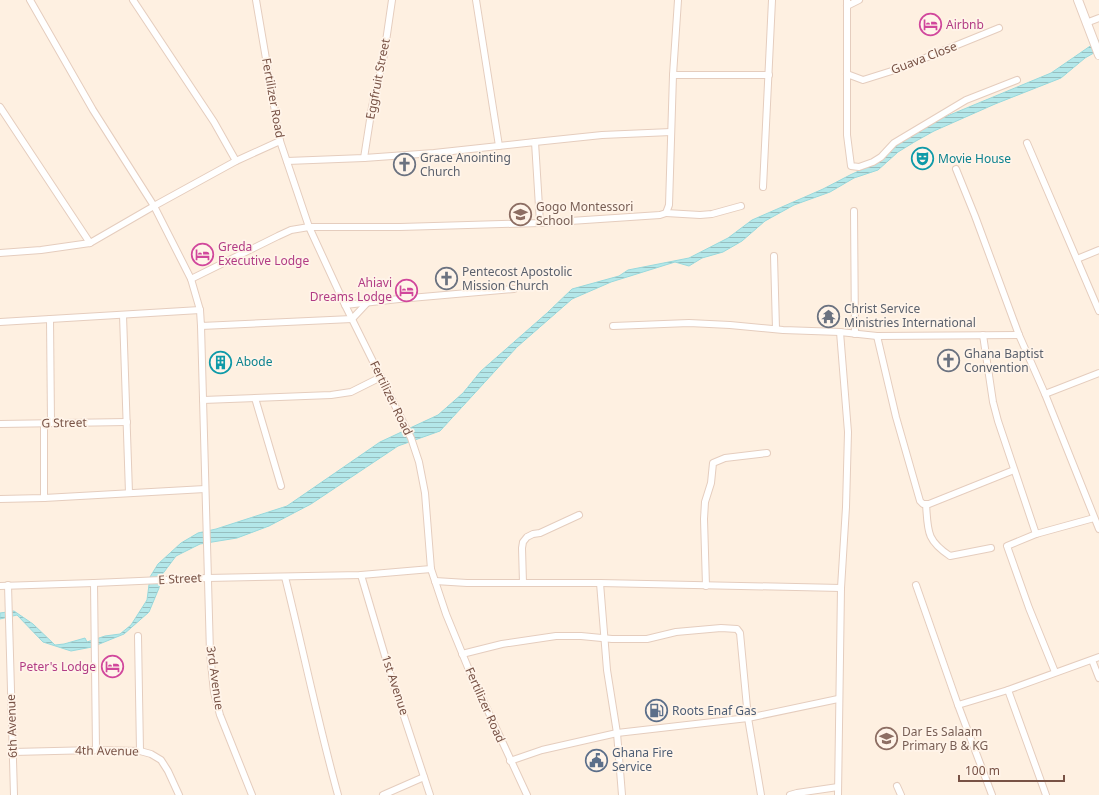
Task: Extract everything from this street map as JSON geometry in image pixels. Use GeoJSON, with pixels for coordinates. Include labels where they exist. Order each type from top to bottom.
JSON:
{"type":"FeatureCollection","features":[{"type":"Feature","properties":{"kind":"street","name":"3rd Avenue"},"geometry":{"type":"LineString","coordinates":[[30,0],[93,110],[154,206],[191,279],[200,310],[207,578],[210,653],[214,692],[220,715],[252,795]]}},
{"type":"Feature","properties":{"kind":"street"},"geometry":{"type":"LineString","coordinates":[[133,0],[214,122],[236,161]]}},
{"type":"Feature","properties":{"kind":"street","name":"Fertilizer Road"},"geometry":{"type":"LineString","coordinates":[[256,0],[280,140],[309,226],[345,305],[412,438],[420,462],[425,493],[431,568],[435,581],[462,654],[510,761],[527,795]]}},
{"type":"Feature","properties":{"kind":"street","name":"Eggfruit Street"},"geometry":{"type":"LineString","coordinates":[[364,158],[372,107],[384,55],[392,0]]}},
{"type":"Feature","properties":{"kind":"street"},"geometry":{"type":"LineString","coordinates":[[476,0],[499,146]]}},
{"type":"Feature","properties":{"kind":"street"},"geometry":{"type":"LineString","coordinates":[[666,213],[669,205],[673,75],[678,0]]}},
{"type":"Feature","properties":{"kind":"street"},"geometry":{"type":"LineString","coordinates":[[763,187],[772,0]]}},
{"type":"Feature","properties":{"kind":"street"},"geometry":{"type":"LineString","coordinates":[[859,0],[847,3],[847,135],[849,160],[851,166],[859,167],[873,162],[881,157],[894,143],[966,100],[1017,80]]}},
{"type":"Feature","properties":{"kind":"street"},"geometry":{"type":"LineString","coordinates":[[1078,0],[1099,55]]}},
{"type":"Feature","properties":{"kind":"street"},"geometry":{"type":"LineString","coordinates":[[1086,23],[1099,18]]}},
{"type":"Feature","properties":{"kind":"street","name":"Guava Close"},"geometry":{"type":"LineString","coordinates":[[847,74],[863,80],[898,69],[999,28]]}},
{"type":"Feature","properties":{"kind":"street"},"geometry":{"type":"LineString","coordinates":[[673,75],[769,75]]}},
{"type":"Feature","properties":{"kind":"street"},"geometry":{"type":"LineString","coordinates":[[0,107],[90,243]]}},
{"type":"Feature","properties":{"kind":"street"},"geometry":{"type":"LineString","coordinates":[[287,161],[434,153],[602,135],[671,132]]}},
{"type":"Feature","properties":{"kind":"street"},"geometry":{"type":"LineString","coordinates":[[0,254],[90,243],[236,161],[280,140]]}},
{"type":"Feature","properties":{"kind":"street"},"geometry":{"type":"LineString","coordinates":[[535,142],[540,223]]}},
{"type":"Feature","properties":{"kind":"street"},"geometry":{"type":"LineString","coordinates":[[1027,143],[1099,311]]}},
{"type":"Feature","properties":{"kind":"street"},"geometry":{"type":"LineString","coordinates":[[956,169],[1019,335],[1045,394],[1099,529]]}},
{"type":"Feature","properties":{"kind":"street"},"geometry":{"type":"LineString","coordinates":[[191,279],[291,230],[309,226],[400,227],[540,223],[660,215],[666,213],[700,215],[712,214],[741,206]]}},
{"type":"Feature","properties":{"kind":"street"},"geometry":{"type":"LineString","coordinates":[[854,211],[855,334]]}},
{"type":"Feature","properties":{"kind":"street"},"geometry":{"type":"LineString","coordinates":[[1077,259],[1099,250]]}},
{"type":"Feature","properties":{"kind":"street"},"geometry":{"type":"LineString","coordinates":[[774,256],[776,329]]}},
{"type":"Feature","properties":{"kind":"street"},"geometry":{"type":"LineString","coordinates":[[345,305],[514,289]]}},
{"type":"Feature","properties":{"kind":"street"},"geometry":{"type":"LineString","coordinates":[[201,326],[352,319],[367,303]]}},
{"type":"Feature","properties":{"kind":"street"},"geometry":{"type":"LineString","coordinates":[[0,322],[200,310]]}},
{"type":"Feature","properties":{"kind":"street"},"geometry":{"type":"LineString","coordinates":[[124,315],[129,493]]}},
{"type":"Feature","properties":{"kind":"street"},"geometry":{"type":"LineString","coordinates":[[50,319],[51,424]]}},
{"type":"Feature","properties":{"kind":"street"},"geometry":{"type":"LineString","coordinates":[[613,326],[689,323],[840,332],[877,336],[1019,335]]}},
{"type":"Feature","properties":{"kind":"street"},"geometry":{"type":"LineString","coordinates":[[838,795],[838,700],[841,588],[846,507],[848,432],[840,332]]}},
{"type":"Feature","properties":{"kind":"street"},"geometry":{"type":"LineString","coordinates":[[983,335],[993,402],[998,421],[1036,534]]}},
{"type":"Feature","properties":{"kind":"street"},"geometry":{"type":"LineString","coordinates":[[877,336],[896,417],[920,501],[923,504],[929,504],[1014,470]]}},
{"type":"Feature","properties":{"kind":"street"},"geometry":{"type":"LineString","coordinates":[[1045,394],[1099,373]]}},
{"type":"Feature","properties":{"kind":"street"},"geometry":{"type":"LineString","coordinates":[[203,400],[331,395],[351,392],[381,377]]}},
{"type":"Feature","properties":{"kind":"street"},"geometry":{"type":"LineString","coordinates":[[255,398],[281,486]]}},
{"type":"Feature","properties":{"kind":"street","name":"G Street"},"geometry":{"type":"LineString","coordinates":[[0,424],[127,422]]}},
{"type":"Feature","properties":{"kind":"street"},"geometry":{"type":"LineString","coordinates":[[44,424],[44,498]]}},
{"type":"Feature","properties":{"kind":"street"},"geometry":{"type":"LineString","coordinates":[[706,586],[704,519],[705,502],[711,483],[713,463],[725,458],[767,453]]}},
{"type":"Feature","properties":{"kind":"street"},"geometry":{"type":"LineString","coordinates":[[0,499],[205,490]]}},
{"type":"Feature","properties":{"kind":"street"},"geometry":{"type":"LineString","coordinates":[[926,504],[928,529],[931,540],[938,548],[950,556],[991,548]]}},
{"type":"Feature","properties":{"kind":"street"},"geometry":{"type":"LineString","coordinates":[[523,583],[522,548],[523,542],[527,537],[540,533],[579,515]]}},
{"type":"Feature","properties":{"kind":"street"},"geometry":{"type":"LineString","coordinates":[[1055,672],[1007,546],[1036,534],[1094,518]]}},
{"type":"Feature","properties":{"kind":"street","name":"E Street"},"geometry":{"type":"LineString","coordinates":[[0,586],[207,578],[361,575],[431,568]]}},
{"type":"Feature","properties":{"kind":"street","name":"1st Avenue"},"geometry":{"type":"LineString","coordinates":[[361,575],[430,795]]}},
{"type":"Feature","properties":{"kind":"street"},"geometry":{"type":"LineString","coordinates":[[285,577],[324,745],[338,795]]}},
{"type":"Feature","properties":{"kind":"street"},"geometry":{"type":"LineString","coordinates":[[435,581],[468,583],[600,583],[841,588]]}},
{"type":"Feature","properties":{"kind":"street"},"geometry":{"type":"LineString","coordinates":[[94,583],[96,750]]}},
{"type":"Feature","properties":{"kind":"street"},"geometry":{"type":"LineString","coordinates":[[600,583],[607,670],[617,733],[622,795]]}},
{"type":"Feature","properties":{"kind":"street","name":"6th Avenue"},"geometry":{"type":"LineString","coordinates":[[8,585],[14,795]]}},
{"type":"Feature","properties":{"kind":"street"},"geometry":{"type":"LineString","coordinates":[[916,585],[958,705],[992,795]]}},
{"type":"Feature","properties":{"kind":"street"},"geometry":{"type":"LineString","coordinates":[[462,654],[502,644],[556,636],[581,636],[605,639],[648,639],[676,632],[722,628],[737,629],[740,633],[748,718],[761,795]]}},
{"type":"Feature","properties":{"kind":"street"},"geometry":{"type":"LineString","coordinates":[[138,636],[140,751]]}},
{"type":"Feature","properties":{"kind":"street"},"geometry":{"type":"LineString","coordinates":[[958,705],[1008,690],[1099,657]]}},
{"type":"Feature","properties":{"kind":"street"},"geometry":{"type":"LineString","coordinates":[[1092,660],[1099,678]]}},
{"type":"Feature","properties":{"kind":"street"},"geometry":{"type":"LineString","coordinates":[[1008,690],[1046,795]]}},
{"type":"Feature","properties":{"kind":"street"},"geometry":{"type":"LineString","coordinates":[[510,761],[542,750],[617,733],[748,718],[838,700]]}},
{"type":"Feature","properties":{"kind":"street","name":"4th Avenue"},"geometry":{"type":"LineString","coordinates":[[13,752],[96,750],[140,751],[151,754],[161,760],[179,795]]}},
{"type":"Feature","properties":{"kind":"street"},"geometry":{"type":"LineString","coordinates":[[383,795],[424,777]]}},
{"type":"Feature","properties":{"kind":"street"},"geometry":{"type":"LineString","coordinates":[[897,786],[901,795]]}},
{"type":"Feature","properties":{"kind":"street"},"geometry":{"type":"LineString","coordinates":[[790,795],[838,788]]}},
{"type":"Feature","properties":{"kind":"water"},"geometry":{"type":"Polygon","coordinates":[[[1099,40],[1099,50],[1085,58],[1061,78],[995,104],[934,131],[898,152],[878,170],[854,178],[830,192],[794,205],[765,221],[742,241],[723,252],[702,258],[689,266],[675,262],[611,282],[572,299],[517,347],[440,431],[398,446],[311,504],[269,526],[237,538],[200,544],[176,556],[161,576],[159,588],[149,612],[124,634],[92,647],[71,651],[43,642],[17,615],[0,619],[0,613],[14,611],[33,624],[55,645],[85,638],[87,642],[105,636],[120,634],[131,625],[147,600],[150,577],[158,564],[181,543],[198,533],[216,529],[287,506],[380,442],[438,415],[463,393],[481,371],[572,289],[619,276],[628,270],[689,258],[728,238],[752,220],[823,189],[876,163],[903,141],[940,119],[1051,73],[1099,40]]]}},
{"type":"Feature","properties":{"kind":"place","name":"Airbnb"},"geometry":{"type":"Point","coordinates":[931,25]}},
{"type":"Feature","properties":{"kind":"place","name":"Movie House"},"geometry":{"type":"Point","coordinates":[923,159]}},
{"type":"Feature","properties":{"kind":"place","name":"Grace Anointing Church"},"geometry":{"type":"Point","coordinates":[404,165]}},
{"type":"Feature","properties":{"kind":"place","name":"Gogo Montessori School"},"geometry":{"type":"Point","coordinates":[520,214]}},
{"type":"Feature","properties":{"kind":"place","name":"Greda Executive Lodge"},"geometry":{"type":"Point","coordinates":[203,254]}},
{"type":"Feature","properties":{"kind":"place","name":"Pentecost Apostolic Mission Church"},"geometry":{"type":"Point","coordinates":[447,279]}},
{"type":"Feature","properties":{"kind":"place","name":"Ahiavi Dreams Lodge"},"geometry":{"type":"Point","coordinates":[407,290]}},
{"type":"Feature","properties":{"kind":"place","name":"Christ Service Ministries International"},"geometry":{"type":"Point","coordinates":[828,316]}},
{"type":"Feature","properties":{"kind":"place","name":"Ghana Baptist Convention"},"geometry":{"type":"Point","coordinates":[948,361]}},
{"type":"Feature","properties":{"kind":"place","name":"Abode"},"geometry":{"type":"Point","coordinates":[221,362]}},
{"type":"Feature","properties":{"kind":"place","name":"Peter's Lodge"},"geometry":{"type":"Point","coordinates":[112,667]}},
{"type":"Feature","properties":{"kind":"place","name":"Roots Enaf Gas"},"geometry":{"type":"Point","coordinates":[656,711]}},
{"type":"Feature","properties":{"kind":"place","name":"Dar Es Salaam Primary B & KG"},"geometry":{"type":"Point","coordinates":[887,739]}},
{"type":"Feature","properties":{"kind":"place","name":"Ghana Fire Service"},"geometry":{"type":"Point","coordinates":[596,760]}}]}
